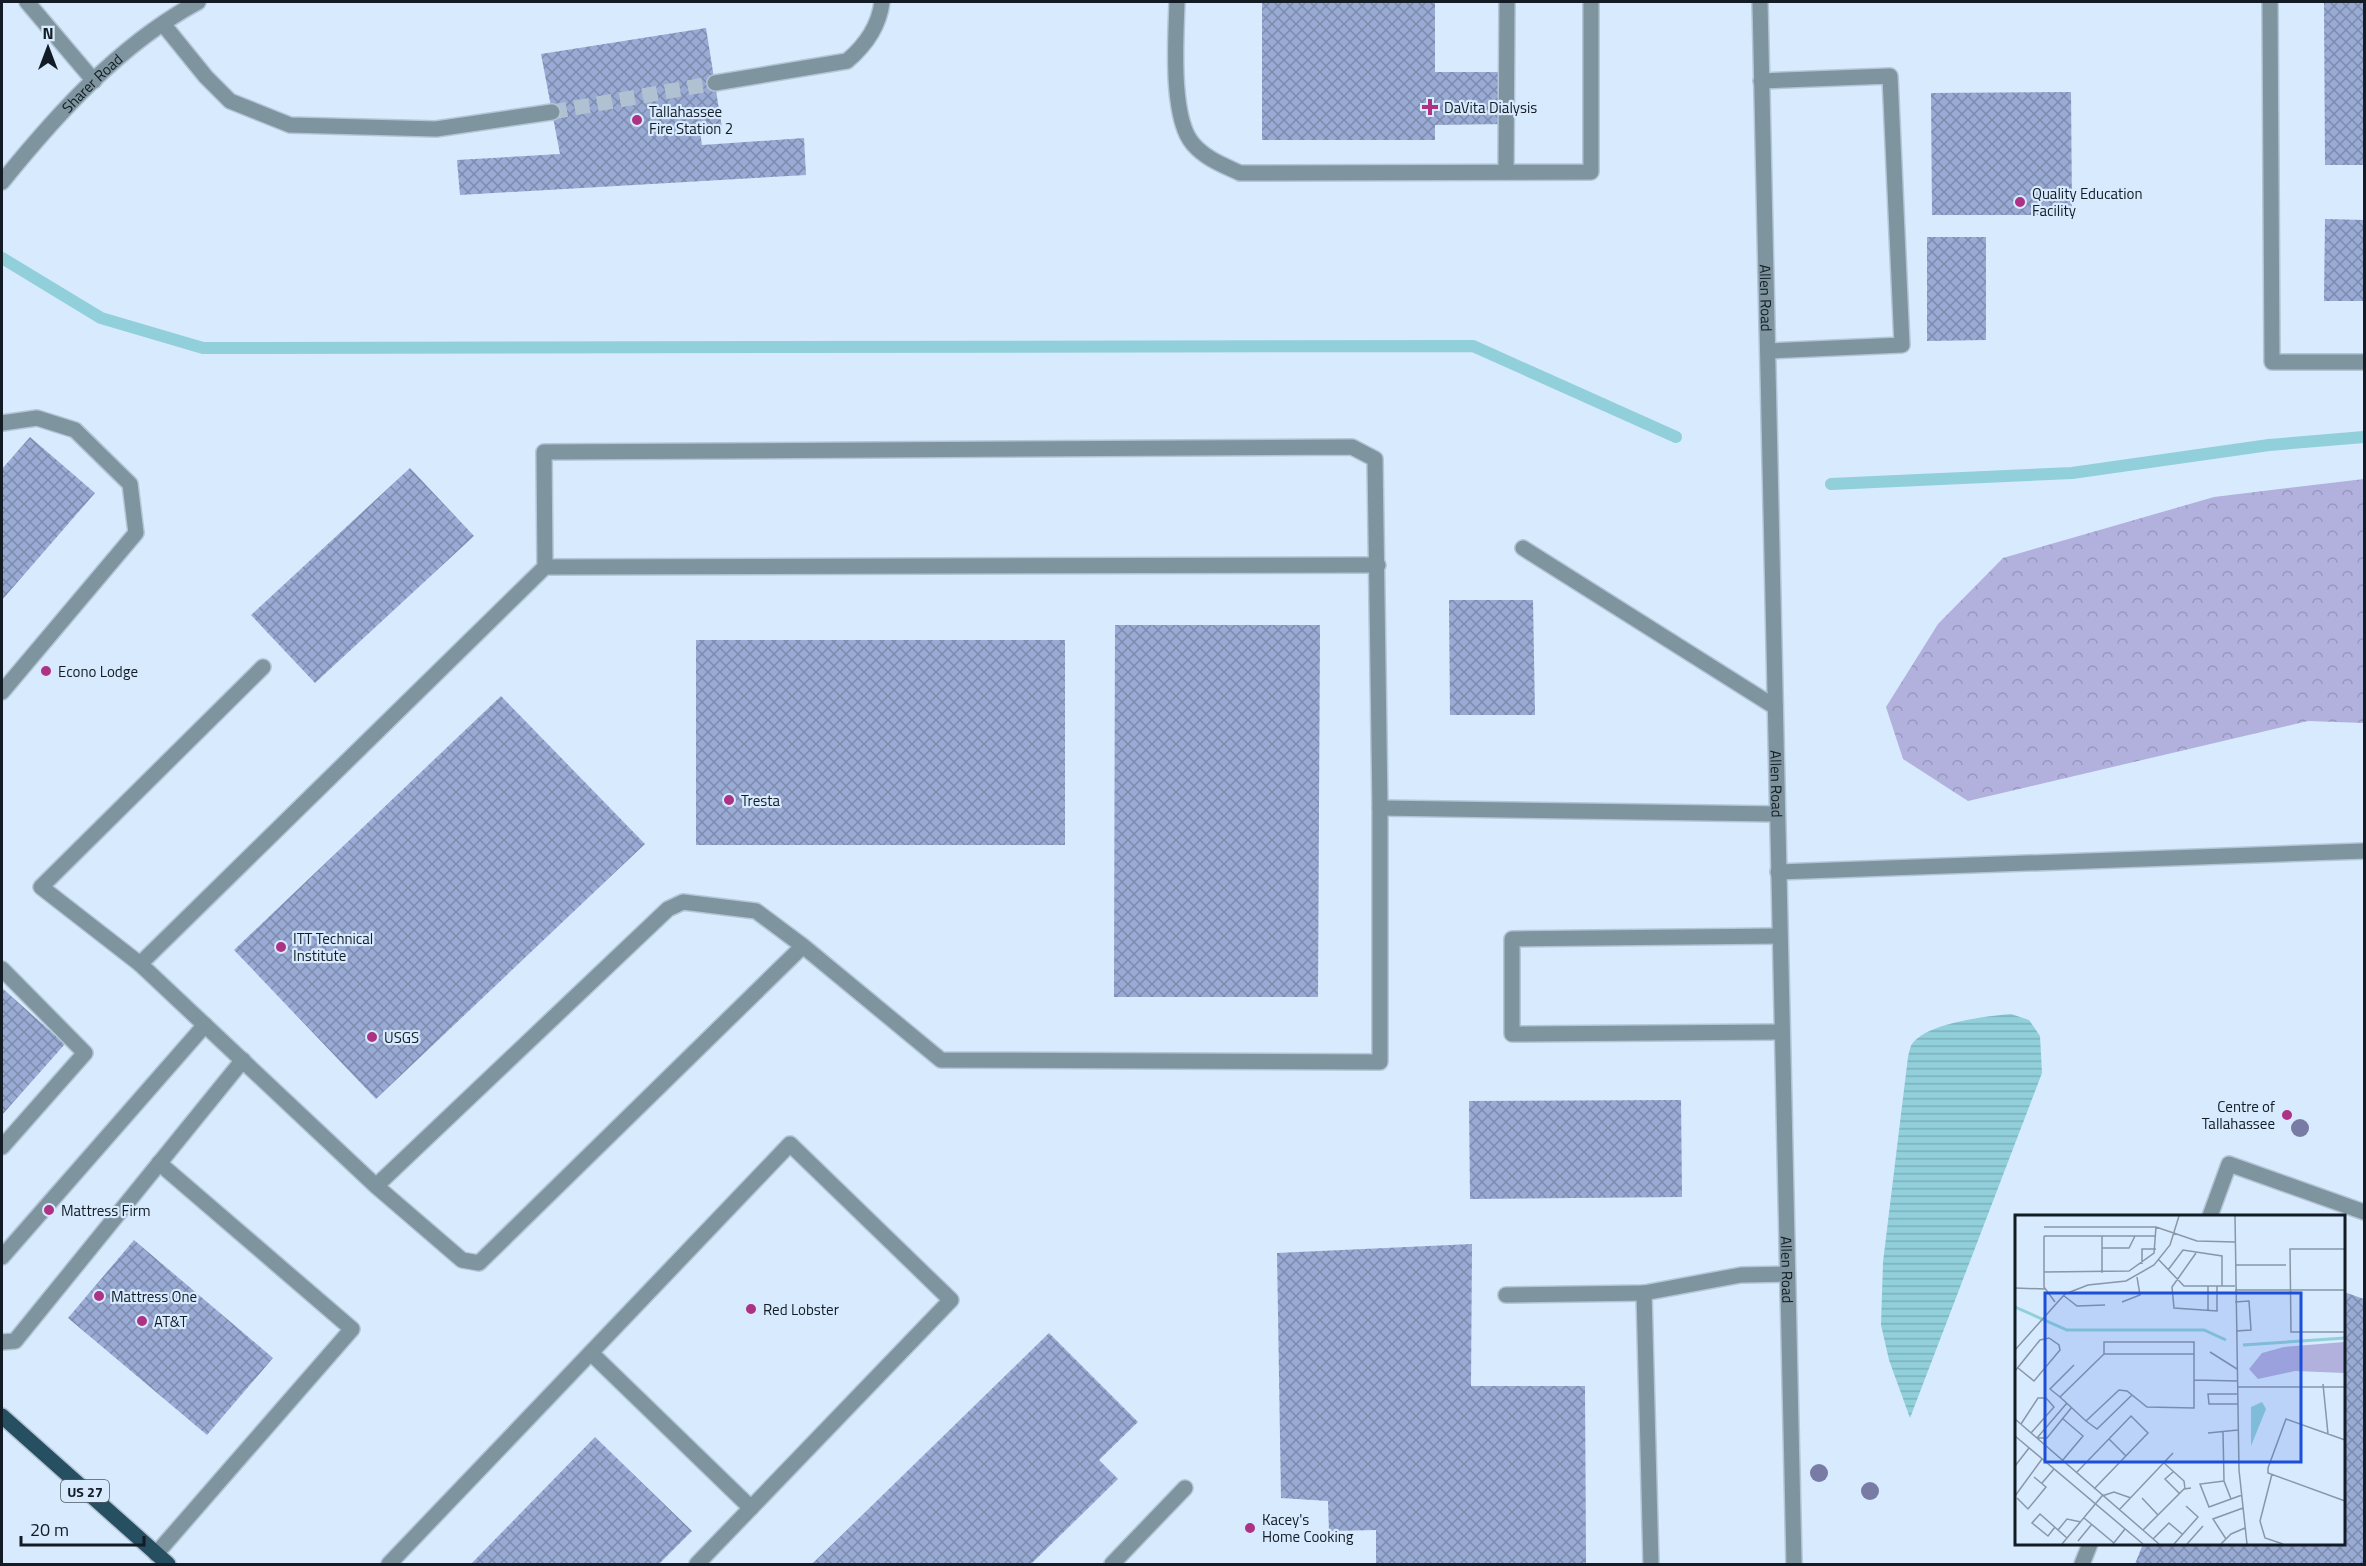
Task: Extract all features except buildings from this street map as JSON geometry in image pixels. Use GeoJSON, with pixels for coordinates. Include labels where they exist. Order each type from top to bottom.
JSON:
{"type":"FeatureCollection","features":[{"type":"Feature","properties":{"kind":"main road","name":"US 27"},"geometry":{"type":"LineString","coordinates":[[2,1416],[168,1564]]}},
{"type":"Feature","properties":{"kind":"street"},"geometry":{"type":"LineString","coordinates":[[27,2],[94,81]]}},
{"type":"Feature","properties":{"kind":"street","name":"Sharer Road"},"geometry":{"type":"LineString","coordinates":[[2,182],[28,149],[126,51],[198,2]]}},
{"type":"Feature","properties":{"kind":"street"},"geometry":{"type":"LineString","coordinates":[[714,83],[847,61],[861,49],[880,19],[882,2]]}},
{"type":"Feature","properties":{"kind":"street"},"geometry":{"type":"LineString","coordinates":[[1177,2],[1176,91],[1183,122],[1191,143],[1212,161],[1240,173],[1591,172],[1591,2]]}},
{"type":"Feature","properties":{"kind":"street"},"geometry":{"type":"LineString","coordinates":[[1506,172],[1507,2]]}},
{"type":"Feature","properties":{"kind":"street","name":"Allen Road"},"geometry":{"type":"LineString","coordinates":[[1760,2],[1794,1564]]}},
{"type":"Feature","properties":{"kind":"street"},"geometry":{"type":"LineString","coordinates":[[2270,2],[2272,362],[2364,362]]}},
{"type":"Feature","properties":{"kind":"street"},"geometry":{"type":"LineString","coordinates":[[163,24],[206,77],[230,101],[290,124],[436,129],[552,112]]}},
{"type":"Feature","properties":{"kind":"street"},"geometry":{"type":"LineString","coordinates":[[1761,81],[1890,76],[1902,345],[1767,351]]}},
{"type":"Feature","properties":{"kind":"street"},"geometry":{"type":"LineString","coordinates":[[2,423],[37,418],[75,429],[130,484],[136,532],[2,692]]}},
{"type":"Feature","properties":{"kind":"street"},"geometry":{"type":"LineString","coordinates":[[376,1186],[668,909],[683,902],[756,911],[803,946],[941,1060],[1380,1062],[1378,565],[1375,459],[1352,447],[544,452],[545,567]]}},
{"type":"Feature","properties":{"kind":"street"},"geometry":{"type":"LineString","coordinates":[[1523,548],[1775,707]]}},
{"type":"Feature","properties":{"kind":"street"},"geometry":{"type":"LineString","coordinates":[[140,964],[545,567],[1378,565]]}},
{"type":"Feature","properties":{"kind":"street"},"geometry":{"type":"LineString","coordinates":[[263,667],[41,887],[140,964],[376,1186],[462,1260],[478,1263],[803,946]]}},
{"type":"Feature","properties":{"kind":"street"},"geometry":{"type":"LineString","coordinates":[[1380,808],[1776,814]]}},
{"type":"Feature","properties":{"kind":"street"},"geometry":{"type":"LineString","coordinates":[[1778,872],[2364,851]]}},
{"type":"Feature","properties":{"kind":"street"},"geometry":{"type":"LineString","coordinates":[[1779,936],[1512,939],[1512,1034],[1781,1032]]}},
{"type":"Feature","properties":{"kind":"street"},"geometry":{"type":"LineString","coordinates":[[2,969],[85,1053],[2,1147]]}},
{"type":"Feature","properties":{"kind":"street"},"geometry":{"type":"LineString","coordinates":[[2,1257],[205,1024]]}},
{"type":"Feature","properties":{"kind":"street"},"geometry":{"type":"LineString","coordinates":[[2,1342],[15,1341],[243,1060]]}},
{"type":"Feature","properties":{"kind":"street"},"geometry":{"type":"LineString","coordinates":[[389,1564],[790,1144],[951,1300],[697,1564]]}},
{"type":"Feature","properties":{"kind":"street"},"geometry":{"type":"LineString","coordinates":[[156,1554],[352,1329],[159,1163]]}},
{"type":"Feature","properties":{"kind":"street"},"geometry":{"type":"LineString","coordinates":[[2210,1215],[2229,1164],[2364,1212]]}},
{"type":"Feature","properties":{"kind":"street"},"geometry":{"type":"LineString","coordinates":[[1506,1295],[1644,1293],[1740,1275],[1787,1274]]}},
{"type":"Feature","properties":{"kind":"street"},"geometry":{"type":"LineString","coordinates":[[1644,1293],[1651,1564]]}},
{"type":"Feature","properties":{"kind":"street"},"geometry":{"type":"LineString","coordinates":[[591,1353],[751,1508]]}},
{"type":"Feature","properties":{"kind":"street"},"geometry":{"type":"LineString","coordinates":[[1112,1564],[1185,1488]]}},
{"type":"Feature","properties":{"kind":"street"},"geometry":{"type":"LineString","coordinates":[[2082,1564],[2090,1545]]}},
{"type":"Feature","properties":{"kind":"green space"},"geometry":{"type":"Polygon","coordinates":[[[2364,479],[2364,723],[2308,721],[1968,801],[1903,759],[1886,707],[1938,624],[2003,558],[2214,497],[2364,479]]]}},
{"type":"Feature","properties":{"kind":"shaded area"},"geometry":{"type":"Polygon","coordinates":[[[2011,1014],[2029,1020],[2040,1036],[2042,1073],[1910,1418],[1889,1360],[1881,1325],[1883,1262],[1908,1057],[1912,1044],[1930,1031],[1958,1022],[2011,1014]]]}},
{"type":"Feature","properties":{"kind":"waterway"},"geometry":{"type":"LineString","coordinates":[[2,258],[101,318],[203,348],[1473,346],[1676,437]]}},
{"type":"Feature","properties":{"kind":"waterway"},"geometry":{"type":"LineString","coordinates":[[1831,484],[2072,473],[2269,445],[2364,437]]}},
{"type":"Feature","properties":{"kind":"tunnel"},"geometry":{"type":"LineString","coordinates":[[552,112],[715,83]]}},
{"type":"Feature","properties":{"kind":"place","name":"DaVita Dialysis"},"geometry":{"type":"Point","coordinates":[1430,107]}},
{"type":"Feature","properties":{"kind":"place","name":"Tallahassee Fire Station 2"},"geometry":{"type":"Point","coordinates":[637,120]}},
{"type":"Feature","properties":{"kind":"place","name":"Quality Education Facility"},"geometry":{"type":"Point","coordinates":[2020,202]}},
{"type":"Feature","properties":{"kind":"place","name":"Econo Lodge"},"geometry":{"type":"Point","coordinates":[46,671]}},
{"type":"Feature","properties":{"kind":"place","name":"Tresta"},"geometry":{"type":"Point","coordinates":[729,800]}},
{"type":"Feature","properties":{"kind":"place","name":"ITT Technical Institute"},"geometry":{"type":"Point","coordinates":[281,947]}},
{"type":"Feature","properties":{"kind":"place","name":"USGS"},"geometry":{"type":"Point","coordinates":[372,1037]}},
{"type":"Feature","properties":{"kind":"place","name":"Centre of Tallahassee"},"geometry":{"type":"Point","coordinates":[2287,1115]}},
{"type":"Feature","properties":{"kind":"place","name":"Mattress Firm"},"geometry":{"type":"Point","coordinates":[49,1210]}},
{"type":"Feature","properties":{"kind":"place","name":"Mattress One"},"geometry":{"type":"Point","coordinates":[99,1296]}},
{"type":"Feature","properties":{"kind":"place","name":"Red Lobster"},"geometry":{"type":"Point","coordinates":[751,1309]}},
{"type":"Feature","properties":{"kind":"place","name":"AT&T"},"geometry":{"type":"Point","coordinates":[142,1321]}},
{"type":"Feature","properties":{"kind":"place","name":"Kacey's Home Cooking"},"geometry":{"type":"Point","coordinates":[1250,1528]}}]}
